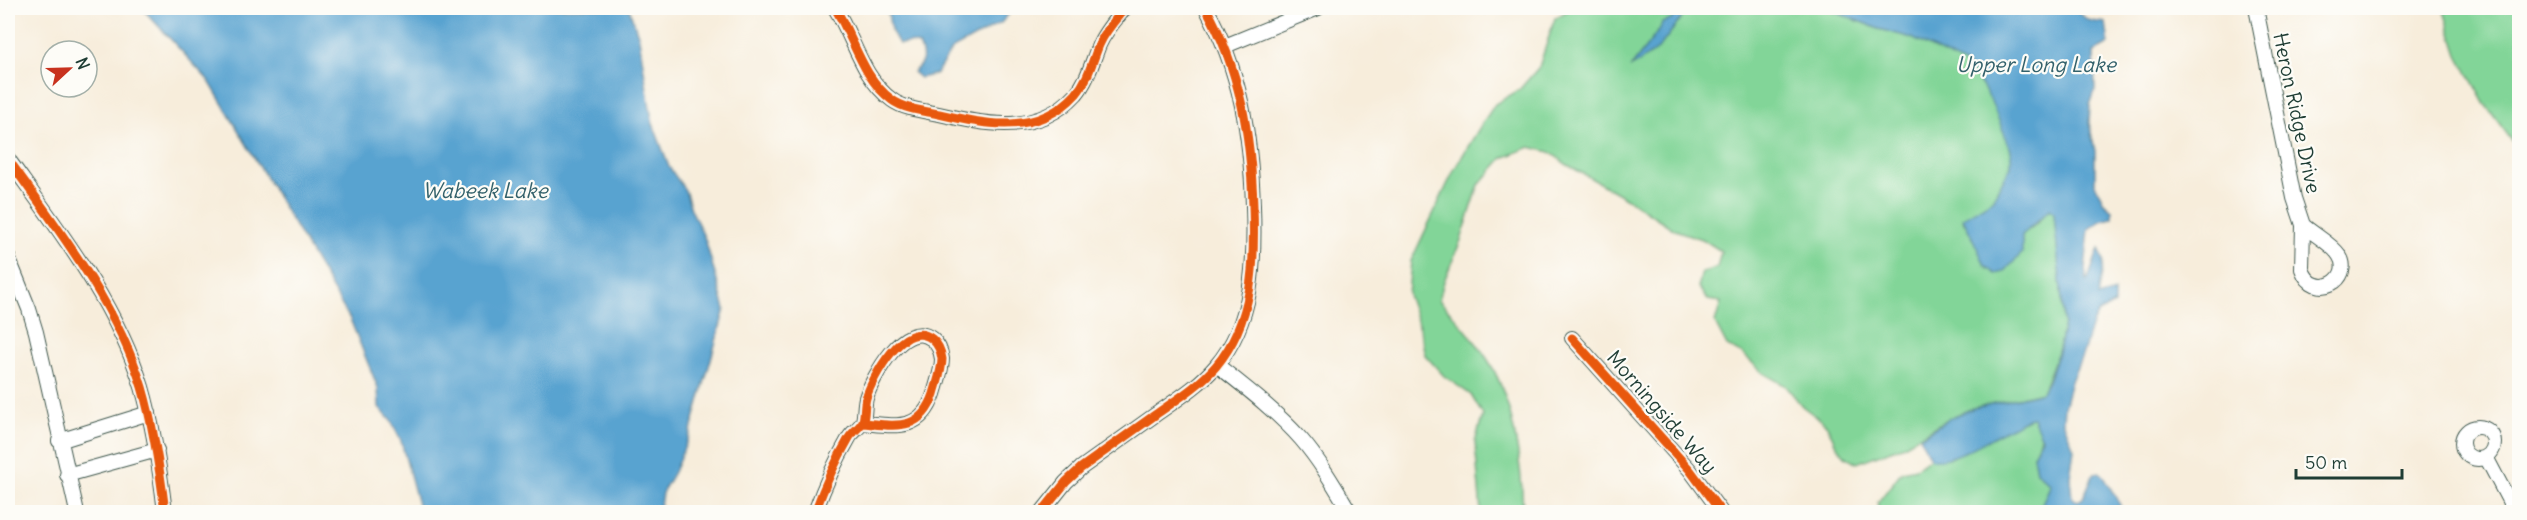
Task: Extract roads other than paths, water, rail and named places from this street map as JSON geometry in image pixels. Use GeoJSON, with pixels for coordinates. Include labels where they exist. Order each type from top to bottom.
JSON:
{"type":"FeatureCollection","features":[{"type":"Feature","properties":{"kind":"street"},"geometry":{"type":"LineString","coordinates":[[835,8],[863,65],[893,101],[964,121],[997,125],[1015,124],[1040,118],[1075,95],[1089,73],[1100,43],[1125,8]]}},
{"type":"Feature","properties":{"kind":"street"},"geometry":{"type":"LineString","coordinates":[[1042,513],[1052,498],[1081,468],[1188,391],[1217,365],[1241,321],[1250,292],[1254,256],[1249,141],[1241,98],[1225,46],[1206,8]]}},
{"type":"Feature","properties":{"kind":"street"},"geometry":{"type":"LineString","coordinates":[[1225,46],[1318,8]]}},
{"type":"Feature","properties":{"kind":"street","name":"Heron Ridge Drive"},"geometry":{"type":"LineString","coordinates":[[2256,8],[2302,225]]}},
{"type":"Feature","properties":{"kind":"street"},"geometry":{"type":"LineString","coordinates":[[8,159],[64,237],[100,297],[133,363],[149,413],[157,450],[165,513]]}},
{"type":"Feature","properties":{"kind":"street"},"geometry":{"type":"LineString","coordinates":[[8,257],[29,309],[77,513]]}},
{"type":"Feature","properties":{"kind":"street"},"geometry":{"type":"LineString","coordinates":[[815,513],[839,455],[851,434],[863,423],[865,399],[884,362],[902,342],[914,335],[928,336],[937,344],[942,355],[940,372],[929,408],[915,422],[905,424],[863,423]]}},
{"type":"Feature","properties":{"kind":"street","name":"Morningside Way"},"geometry":{"type":"LineString","coordinates":[[1572,338],[1690,470],[1721,513]]}},
{"type":"Feature","properties":{"kind":"street"},"geometry":{"type":"LineString","coordinates":[[1217,365],[1262,401],[1302,440],[1322,466],[1350,513]]}},
{"type":"Feature","properties":{"kind":"street"},"geometry":{"type":"LineString","coordinates":[[59,441],[149,413]]}},
{"type":"Feature","properties":{"kind":"street"},"geometry":{"type":"LineString","coordinates":[[67,475],[157,450]]}},
{"type":"Feature","properties":{"kind":"street"},"geometry":{"type":"LineString","coordinates":[[2486,457],[2516,513]]}},
{"type":"Feature","properties":{"kind":"water","name":"Wabeek Lake"},"geometry":{"type":"Polygon","coordinates":[[[142,8],[629,8],[639,38],[652,121],[669,167],[685,190],[705,239],[725,309],[690,434],[674,472],[662,493],[659,512],[420,512],[401,441],[391,421],[379,407],[378,388],[350,319],[209,81],[142,8]]]}},
{"type":"Feature","properties":{"kind":"water"},"geometry":{"type":"Polygon","coordinates":[[[887,8],[1014,8],[1001,23],[951,50],[936,74],[920,78],[913,72],[922,60],[919,45],[899,44],[891,30],[887,8]]]}},
{"type":"Feature","properties":{"kind":"water"},"geometry":{"type":"Polygon","coordinates":[[[1681,8],[1689,8],[1658,49],[1630,68],[1660,29],[1662,23],[1671,20],[1681,8]]]}},
{"type":"Feature","properties":{"kind":"water","name":"Upper Long Lake"},"geometry":{"type":"Polygon","coordinates":[[[1825,8],[2078,8],[2086,18],[2106,23],[2109,44],[2094,52],[2095,91],[2090,105],[2089,123],[2095,151],[2095,184],[2104,203],[2112,210],[2112,218],[2101,221],[2089,229],[2085,269],[2087,282],[2099,248],[2104,261],[2098,297],[2114,292],[2114,304],[2098,313],[2092,324],[2071,381],[2063,421],[2074,449],[2070,477],[2072,498],[2078,501],[2083,498],[2093,475],[2099,472],[2103,475],[2124,512],[2041,512],[2041,505],[2050,484],[2036,471],[2033,455],[2042,438],[2033,418],[2024,420],[1961,453],[1939,459],[1930,458],[1920,437],[1950,418],[1974,408],[2042,392],[2048,381],[2064,324],[2054,213],[2050,209],[2022,235],[2022,253],[2004,272],[1996,274],[1985,265],[1963,218],[1994,199],[2011,166],[2011,150],[1990,99],[1975,74],[1966,65],[1912,38],[1879,29],[1825,8]]]}}]}
